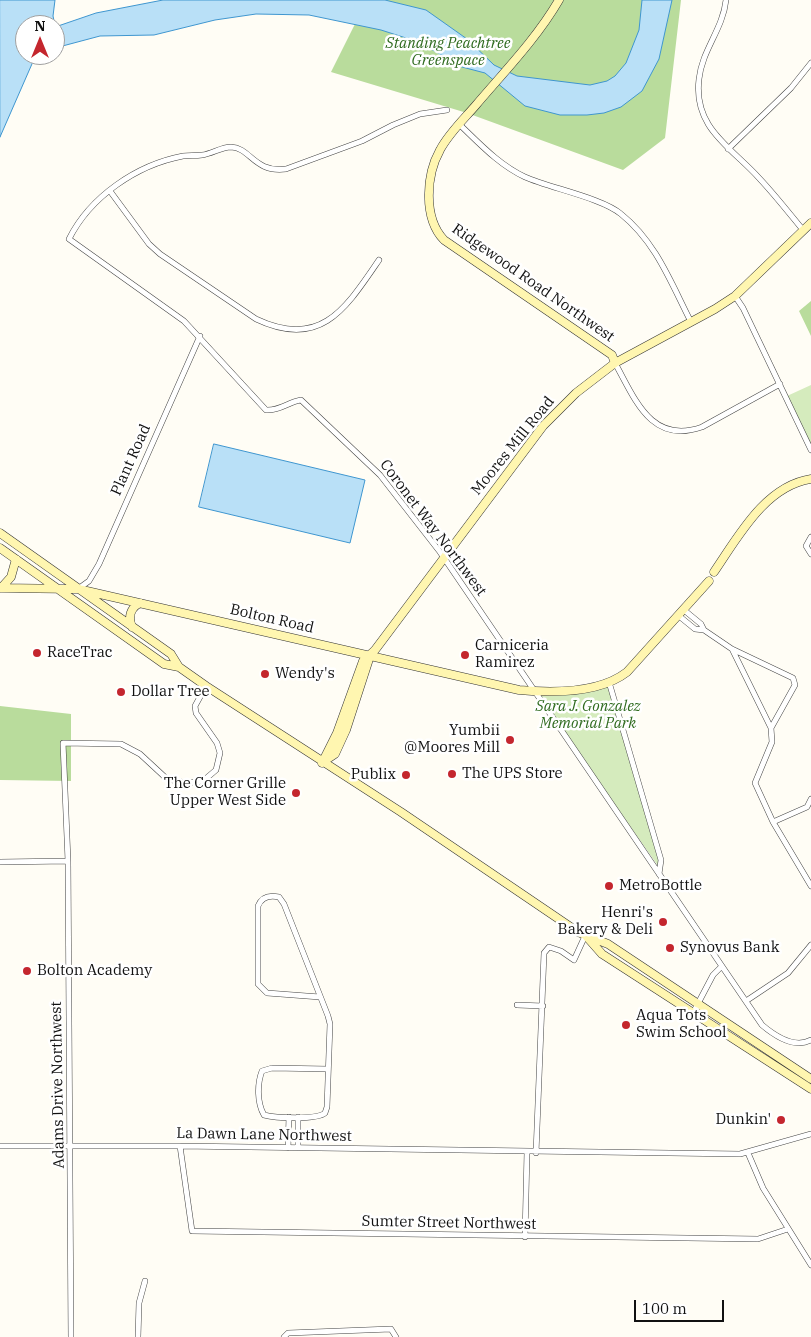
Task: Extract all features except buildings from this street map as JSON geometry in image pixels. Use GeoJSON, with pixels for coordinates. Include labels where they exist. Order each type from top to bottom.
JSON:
{"type":"FeatureCollection","features":[{"type":"Feature","properties":{"kind":"street","name":"Ridgewood Road Northwest"},"geometry":{"type":"LineString","coordinates":[[559,0],[506,70],[440,149],[431,174],[431,214],[438,233],[612,355],[644,414],[659,426],[676,431],[702,426],[780,384]]}},
{"type":"Feature","properties":{"kind":"street"},"geometry":{"type":"LineString","coordinates":[[726,0],[719,29],[707,50],[701,68],[698,87],[704,115],[711,129],[728,150],[759,177],[803,230]]}},
{"type":"Feature","properties":{"kind":"street"},"geometry":{"type":"LineString","coordinates":[[728,150],[791,88],[811,63]]}},
{"type":"Feature","properties":{"kind":"street","name":"Coronet Way Northwest"},"geometry":{"type":"LineString","coordinates":[[447,110],[420,114],[362,140],[286,169],[276,170],[260,165],[242,151],[232,147],[202,155],[183,156],[144,169],[94,202],[77,222],[69,239],[184,320],[266,410],[275,411],[293,401],[301,400],[380,475],[444,558],[762,1025],[773,1034],[796,1043],[811,1040]]}},
{"type":"Feature","properties":{"kind":"street"},"geometry":{"type":"LineString","coordinates":[[459,124],[488,152],[516,172],[609,206],[621,214],[652,246],[691,322]]}},
{"type":"Feature","properties":{"kind":"street"},"geometry":{"type":"LineString","coordinates":[[110,191],[144,238],[160,254],[256,319],[270,326],[297,330],[310,328],[336,316],[349,304],[378,260]]}},
{"type":"Feature","properties":{"kind":"street","name":"Moores Mill Road"},"geometry":{"type":"LineString","coordinates":[[322,763],[338,733],[363,661],[370,656],[518,458],[559,409],[615,363],[735,296],[811,222]]}},
{"type":"Feature","properties":{"kind":"street"},"geometry":{"type":"LineString","coordinates":[[735,296],[743,308],[811,450]]}},
{"type":"Feature","properties":{"kind":"street","name":"Plant Road"},"geometry":{"type":"LineString","coordinates":[[78,589],[89,582],[99,564],[200,336]]}},
{"type":"Feature","properties":{"kind":"street"},"geometry":{"type":"LineString","coordinates":[[714,572],[740,534],[766,502],[795,483],[811,479]]}},
{"type":"Feature","properties":{"kind":"street"},"geometry":{"type":"LineString","coordinates":[[0,533],[170,654],[179,667],[206,686],[585,936],[602,954],[811,1089]]}},
{"type":"Feature","properties":{"kind":"street"},"geometry":{"type":"LineString","coordinates":[[811,537],[806,546],[811,554]]}},
{"type":"Feature","properties":{"kind":"street"},"geometry":{"type":"LineString","coordinates":[[0,548],[164,664],[179,667]]}},
{"type":"Feature","properties":{"kind":"street"},"geometry":{"type":"LineString","coordinates":[[1,588],[11,577],[16,559]]}},
{"type":"Feature","properties":{"kind":"street"},"geometry":{"type":"LineString","coordinates":[[659,874],[661,860],[609,682],[627,672],[709,581]]}},
{"type":"Feature","properties":{"kind":"street","name":"Bolton Road"},"geometry":{"type":"LineString","coordinates":[[1,588],[78,589],[519,690],[536,692],[575,689],[609,682]]}},
{"type":"Feature","properties":{"kind":"street"},"geometry":{"type":"LineString","coordinates":[[132,627],[130,614],[135,606],[140,603]]}},
{"type":"Feature","properties":{"kind":"street"},"geometry":{"type":"LineString","coordinates":[[681,613],[701,624],[704,630],[732,649],[793,678],[795,685],[771,728]]}},
{"type":"Feature","properties":{"kind":"street"},"geometry":{"type":"LineString","coordinates":[[732,649],[771,728],[772,742],[754,783],[773,822],[811,886]]}},
{"type":"Feature","properties":{"kind":"street","name":"Adams Drive Northwest"},"geometry":{"type":"LineString","coordinates":[[71,1337],[72,1146],[68,861],[63,743],[120,744],[140,754],[167,779],[186,783],[203,780],[216,770],[220,753],[216,743],[196,714],[195,706],[206,686]]}},
{"type":"Feature","properties":{"kind":"street"},"geometry":{"type":"LineString","coordinates":[[773,822],[807,807],[811,800]]}},
{"type":"Feature","properties":{"kind":"street"},"geometry":{"type":"LineString","coordinates":[[0,862],[68,861]]}},
{"type":"Feature","properties":{"kind":"street"},"geometry":{"type":"LineString","coordinates":[[320,997],[267,993],[260,988],[258,984],[258,906],[260,900],[265,897],[280,897],[284,904],[320,997],[330,1024],[328,1069],[326,1113],[317,1117],[264,1115],[260,1108],[260,1078],[262,1071],[272,1068],[328,1069]]}},
{"type":"Feature","properties":{"kind":"street"},"geometry":{"type":"LineString","coordinates":[[585,936],[574,960],[553,947],[545,950],[536,1152],[748,1153],[811,1134]]}},
{"type":"Feature","properties":{"kind":"street"},"geometry":{"type":"LineString","coordinates":[[585,936],[608,944],[811,1079]]}},
{"type":"Feature","properties":{"kind":"street"},"geometry":{"type":"LineString","coordinates":[[746,1001],[788,973],[811,945]]}},
{"type":"Feature","properties":{"kind":"street"},"geometry":{"type":"LineString","coordinates":[[693,1012],[713,975],[722,966]]}},
{"type":"Feature","properties":{"kind":"street"},"geometry":{"type":"LineString","coordinates":[[518,1005],[543,1006]]}},
{"type":"Feature","properties":{"kind":"street"},"geometry":{"type":"LineString","coordinates":[[288,1117],[288,1148]]}},
{"type":"Feature","properties":{"kind":"street"},"geometry":{"type":"LineString","coordinates":[[298,1117],[298,1148]]}},
{"type":"Feature","properties":{"kind":"street","name":"La Dawn Lane Northwest"},"geometry":{"type":"LineString","coordinates":[[0,1146],[180,1146],[536,1152]]}},
{"type":"Feature","properties":{"kind":"street","name":"Sumter Street Northwest"},"geometry":{"type":"LineString","coordinates":[[180,1146],[192,1231],[758,1239],[788,1229]]}},
{"type":"Feature","properties":{"kind":"street"},"geometry":{"type":"LineString","coordinates":[[525,1236],[527,1152]]}},
{"type":"Feature","properties":{"kind":"street"},"geometry":{"type":"LineString","coordinates":[[748,1153],[763,1188],[811,1265]]}},
{"type":"Feature","properties":{"kind":"street"},"geometry":{"type":"LineString","coordinates":[[138,1337],[139,1303],[145,1280]]}},
{"type":"Feature","properties":{"kind":"street"},"geometry":{"type":"LineString","coordinates":[[284,1337],[288,1333],[307,1335],[391,1329],[396,1337]]}},
{"type":"Feature","properties":{"kind":"street"},"geometry":{"type":"LineString","coordinates":[[363,1330],[363,1337]]}},
{"type":"Feature","properties":{"kind":"green space","name":"Standing Peachtree Greenspace"},"geometry":{"type":"Polygon","coordinates":[[[367,0],[681,0],[665,138],[623,170],[467,113],[331,72],[367,0]]]}},
{"type":"Feature","properties":{"kind":"green space"},"geometry":{"type":"Polygon","coordinates":[[[811,301],[811,336],[799,311],[811,301]]]}},
{"type":"Feature","properties":{"kind":"green space"},"geometry":{"type":"Polygon","coordinates":[[[811,385],[811,445],[787,396],[811,385]]]}},
{"type":"Feature","properties":{"kind":"green space","name":"Sara J. Gonzalez Memorial Park"},"geometry":{"type":"Polygon","coordinates":[[[609,682],[661,870],[535,692],[609,682]]]}},
{"type":"Feature","properties":{"kind":"green space"},"geometry":{"type":"Polygon","coordinates":[[[0,706],[71,714],[71,781],[0,780],[0,706]]]}},
{"type":"Feature","properties":{"kind":"water"},"geometry":{"type":"Polygon","coordinates":[[[0,0],[55,0],[53,15],[15,15],[15,65],[32,65],[0,137],[0,0]]]}},
{"type":"Feature","properties":{"kind":"water"},"geometry":{"type":"Polygon","coordinates":[[[163,0],[385,0],[426,10],[467,39],[494,65],[517,76],[590,85],[607,81],[615,76],[626,63],[639,30],[642,0],[672,0],[659,59],[642,91],[621,107],[604,113],[587,115],[560,115],[525,106],[485,73],[462,67],[431,49],[406,38],[381,30],[309,15],[256,14],[215,20],[154,35],[100,36],[65,45],[65,24],[96,13],[163,0]]]}},
{"type":"Feature","properties":{"kind":"water"},"geometry":{"type":"Polygon","coordinates":[[[214,444],[365,480],[350,543],[199,507],[214,444]]]}},
{"type":"Feature","properties":{"kind":"place","name":"RaceTrac"},"geometry":{"type":"Point","coordinates":[37,653]}},
{"type":"Feature","properties":{"kind":"place","name":"Carniceria Ramirez"},"geometry":{"type":"Point","coordinates":[465,655]}},
{"type":"Feature","properties":{"kind":"place","name":"Wendy's"},"geometry":{"type":"Point","coordinates":[265,674]}},
{"type":"Feature","properties":{"kind":"place","name":"Dollar Tree"},"geometry":{"type":"Point","coordinates":[121,692]}},
{"type":"Feature","properties":{"kind":"place","name":"Yumbii @Moores Mill"},"geometry":{"type":"Point","coordinates":[510,740]}},
{"type":"Feature","properties":{"kind":"place","name":"The UPS Store"},"geometry":{"type":"Point","coordinates":[452,774]}},
{"type":"Feature","properties":{"kind":"place","name":"Publix"},"geometry":{"type":"Point","coordinates":[406,775]}},
{"type":"Feature","properties":{"kind":"place","name":"The Corner Grille Upper West Side"},"geometry":{"type":"Point","coordinates":[296,793]}},
{"type":"Feature","properties":{"kind":"place","name":"MetroBottle"},"geometry":{"type":"Point","coordinates":[609,886]}},
{"type":"Feature","properties":{"kind":"place","name":"Henri's Bakery & Deli"},"geometry":{"type":"Point","coordinates":[663,922]}},
{"type":"Feature","properties":{"kind":"place","name":"Synovus Bank"},"geometry":{"type":"Point","coordinates":[670,948]}},
{"type":"Feature","properties":{"kind":"place","name":"Bolton Academy"},"geometry":{"type":"Point","coordinates":[27,971]}},
{"type":"Feature","properties":{"kind":"place","name":"Aqua Tots Swim School"},"geometry":{"type":"Point","coordinates":[626,1025]}},
{"type":"Feature","properties":{"kind":"place","name":"Dunkin'"},"geometry":{"type":"Point","coordinates":[781,1120]}}]}
